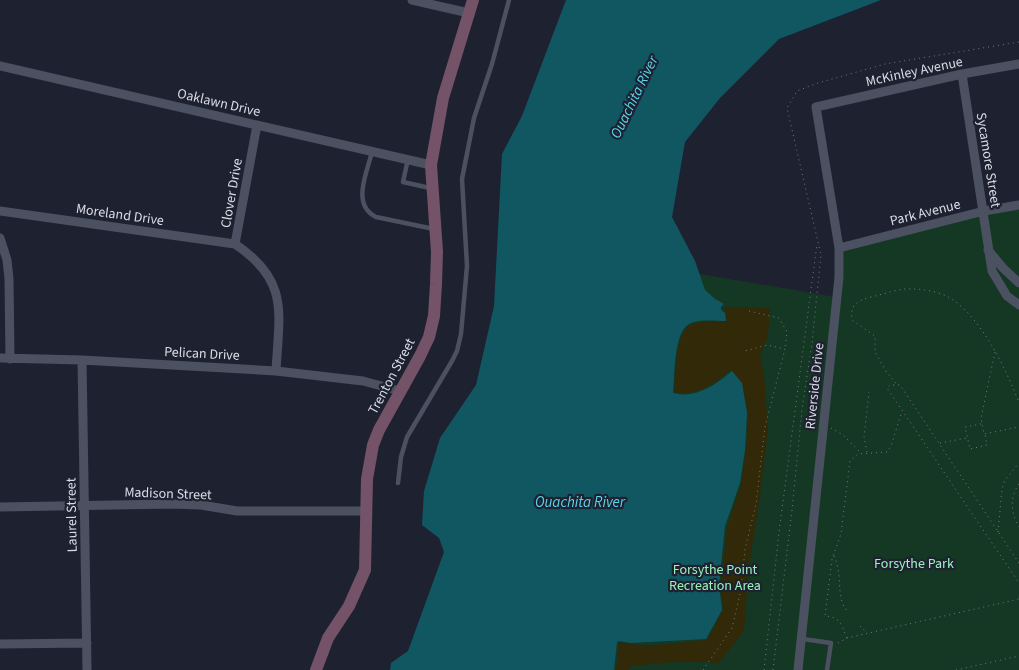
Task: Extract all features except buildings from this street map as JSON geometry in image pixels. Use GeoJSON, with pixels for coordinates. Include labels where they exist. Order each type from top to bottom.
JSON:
{"type":"FeatureCollection","features":[{"type":"Feature","properties":{"kind":"street"},"geometry":{"type":"LineString","coordinates":[[412,0],[440,3],[469,13]]}},
{"type":"Feature","properties":{"kind":"street","name":"Trenton Street"},"geometry":{"type":"LineString","coordinates":[[316,670],[328,638],[349,606],[365,570],[367,479],[373,445],[379,430],[423,350],[429,337],[434,316],[436,230],[431,164],[443,98],[473,0]]}},
{"type":"Feature","properties":{"kind":"street","name":"McKinley Avenue"},"geometry":{"type":"LineString","coordinates":[[816,107],[962,74],[1019,64]]}},
{"type":"Feature","properties":{"kind":"street","name":"Oaklawn Drive"},"geometry":{"type":"LineString","coordinates":[[0,66],[431,164]]}},
{"type":"Feature","properties":{"kind":"street","name":"Sycamore Street"},"geometry":{"type":"LineString","coordinates":[[962,74],[992,270],[1007,296],[1019,305]]}},
{"type":"Feature","properties":{"kind":"street","name":"Riverside Drive"},"geometry":{"type":"LineString","coordinates":[[798,670],[839,277],[839,248],[816,107]]}},
{"type":"Feature","properties":{"kind":"street","name":"Clover Drive"},"geometry":{"type":"LineString","coordinates":[[257,124],[235,244],[252,255],[266,271],[275,288],[279,306],[276,371]]}},
{"type":"Feature","properties":{"kind":"street","name":"Park Avenue"},"geometry":{"type":"LineString","coordinates":[[839,248],[984,211],[1019,205]]}},
{"type":"Feature","properties":{"kind":"street","name":"Moreland Drive"},"geometry":{"type":"LineString","coordinates":[[0,211],[235,244]]}},
{"type":"Feature","properties":{"kind":"street"},"geometry":{"type":"LineString","coordinates":[[0,238],[7,260],[9,279],[5,358]]}},
{"type":"Feature","properties":{"kind":"street"},"geometry":{"type":"LineString","coordinates":[[988,250],[1019,283]]}},
{"type":"Feature","properties":{"kind":"street","name":"Pelican Drive"},"geometry":{"type":"LineString","coordinates":[[5,358],[82,360],[276,371],[363,381],[400,391]]}},
{"type":"Feature","properties":{"kind":"street","name":"Laurel Street"},"geometry":{"type":"LineString","coordinates":[[82,360],[87,670]]}},
{"type":"Feature","properties":{"kind":"street","name":"Madison Street"},"geometry":{"type":"LineString","coordinates":[[0,507],[172,504],[201,505],[237,511],[366,511]]}},
{"type":"Feature","properties":{"kind":"street"},"geometry":{"type":"LineString","coordinates":[[0,644],[87,644]]}},
{"type":"Feature","properties":{"kind":"lane"},"geometry":{"type":"LineString","coordinates":[[398,482],[401,457],[407,437],[452,361],[457,351],[461,334],[467,266],[462,179],[474,118],[510,0]]}},
{"type":"Feature","properties":{"kind":"lane"},"geometry":{"type":"LineString","coordinates":[[372,151],[362,197],[364,206],[370,214],[376,217],[436,230]]}},
{"type":"Feature","properties":{"kind":"lane"},"geometry":{"type":"LineString","coordinates":[[408,159],[403,182],[433,189]]}},
{"type":"Feature","properties":{"kind":"lane"},"geometry":{"type":"LineString","coordinates":[[802,639],[831,643],[827,670]]}},
{"type":"Feature","properties":{"kind":"path"},"geometry":{"type":"LineString","coordinates":[[773,670],[821,255],[787,108],[797,91],[818,83],[885,64],[1019,42]]}},
{"type":"Feature","properties":{"kind":"path"},"geometry":{"type":"LineString","coordinates":[[764,670],[779,532],[818,241]]}},
{"type":"Feature","properties":{"kind":"path"},"geometry":{"type":"LineString","coordinates":[[1019,403],[1003,364],[995,351],[975,322],[963,308],[949,297],[930,291],[894,290],[855,304],[851,312],[852,320],[875,336],[876,352],[887,372],[896,384],[900,385],[1019,563]]}},
{"type":"Feature","properties":{"kind":"path"},"geometry":{"type":"LineString","coordinates":[[703,670],[732,628],[741,590],[745,549],[756,504],[765,428],[785,349],[787,332],[779,318],[749,311]]}},
{"type":"Feature","properties":{"kind":"path"},"geometry":{"type":"LineString","coordinates":[[745,351],[767,345],[785,349]]}},
{"type":"Feature","properties":{"kind":"path"},"geometry":{"type":"LineString","coordinates":[[982,423],[965,427],[970,449],[987,445],[981,418],[995,351]]}},
{"type":"Feature","properties":{"kind":"path"},"geometry":{"type":"LineString","coordinates":[[896,384],[890,385],[887,388],[1019,583]]}},
{"type":"Feature","properties":{"kind":"path"},"geometry":{"type":"LineString","coordinates":[[868,452],[864,438],[869,392]]}},
{"type":"Feature","properties":{"kind":"path"},"geometry":{"type":"LineString","coordinates":[[847,638],[840,622],[833,617],[825,616],[828,582],[841,534],[850,461],[861,453],[887,452],[891,446],[902,410]]}},
{"type":"Feature","properties":{"kind":"path"},"geometry":{"type":"LineString","coordinates":[[984,434],[1019,427]]}},
{"type":"Feature","properties":{"kind":"path"},"geometry":{"type":"LineString","coordinates":[[830,428],[843,434],[861,453]]}},
{"type":"Feature","properties":{"kind":"path"},"geometry":{"type":"LineString","coordinates":[[939,443],[967,438]]}},
{"type":"Feature","properties":{"kind":"path"},"geometry":{"type":"LineString","coordinates":[[998,532],[1002,488],[1005,480],[1019,463]]}},
{"type":"Feature","properties":{"kind":"path"},"geometry":{"type":"LineString","coordinates":[[1019,484],[1012,499],[1013,517],[1019,527]]}},
{"type":"Feature","properties":{"kind":"path"},"geometry":{"type":"LineString","coordinates":[[834,555],[840,576],[841,601],[845,609],[849,610]]}},
{"type":"Feature","properties":{"kind":"path"},"geometry":{"type":"LineString","coordinates":[[830,649],[847,638],[1019,599]]}},
{"type":"Feature","properties":{"kind":"path"},"geometry":{"type":"LineString","coordinates":[[860,626],[868,633]]}},
{"type":"Feature","properties":{"kind":"path"},"geometry":{"type":"LineString","coordinates":[[956,670],[1019,656]]}},
{"type":"Feature","properties":{"kind":"green space"},"geometry":{"type":"Polygon","coordinates":[[[1019,205],[1019,670],[611,670],[670,269],[835,297],[839,248],[1019,205]]]}},
{"type":"Feature","properties":{"kind":"sand"},"geometry":{"type":"Polygon","coordinates":[[[724,307],[770,308],[768,336],[760,356],[764,373],[768,430],[749,566],[744,631],[719,663],[663,663],[629,666],[629,670],[616,670],[619,642],[652,645],[707,640],[723,610],[721,586],[727,527],[741,484],[746,450],[748,413],[742,383],[731,370],[719,380],[698,391],[674,392],[677,352],[683,333],[688,326],[695,323],[727,321],[724,307]]]}},
{"type":"Feature","properties":{"kind":"water","name":"Ouachita River"},"geometry":{"type":"Polygon","coordinates":[[[566,0],[881,0],[779,39],[720,98],[685,142],[672,217],[695,261],[705,290],[724,304],[721,310],[725,313],[726,321],[699,321],[685,327],[678,343],[676,354],[673,393],[689,394],[705,390],[732,371],[742,383],[747,413],[745,450],[740,483],[725,526],[719,585],[722,610],[706,639],[631,643],[619,641],[617,642],[614,670],[390,670],[391,663],[408,651],[444,552],[439,538],[422,525],[424,491],[440,438],[476,385],[494,306],[502,154],[522,116],[566,0]]]}},
{"type":"Feature","properties":{"kind":"park label","name":"Forsythe Park"},"geometry":{"type":"Point","coordinates":[914,563]}},
{"type":"Feature","properties":{"kind":"park label","name":"Forsythe Point Recreation Area"},"geometry":{"type":"Point","coordinates":[715,578]}}]}
